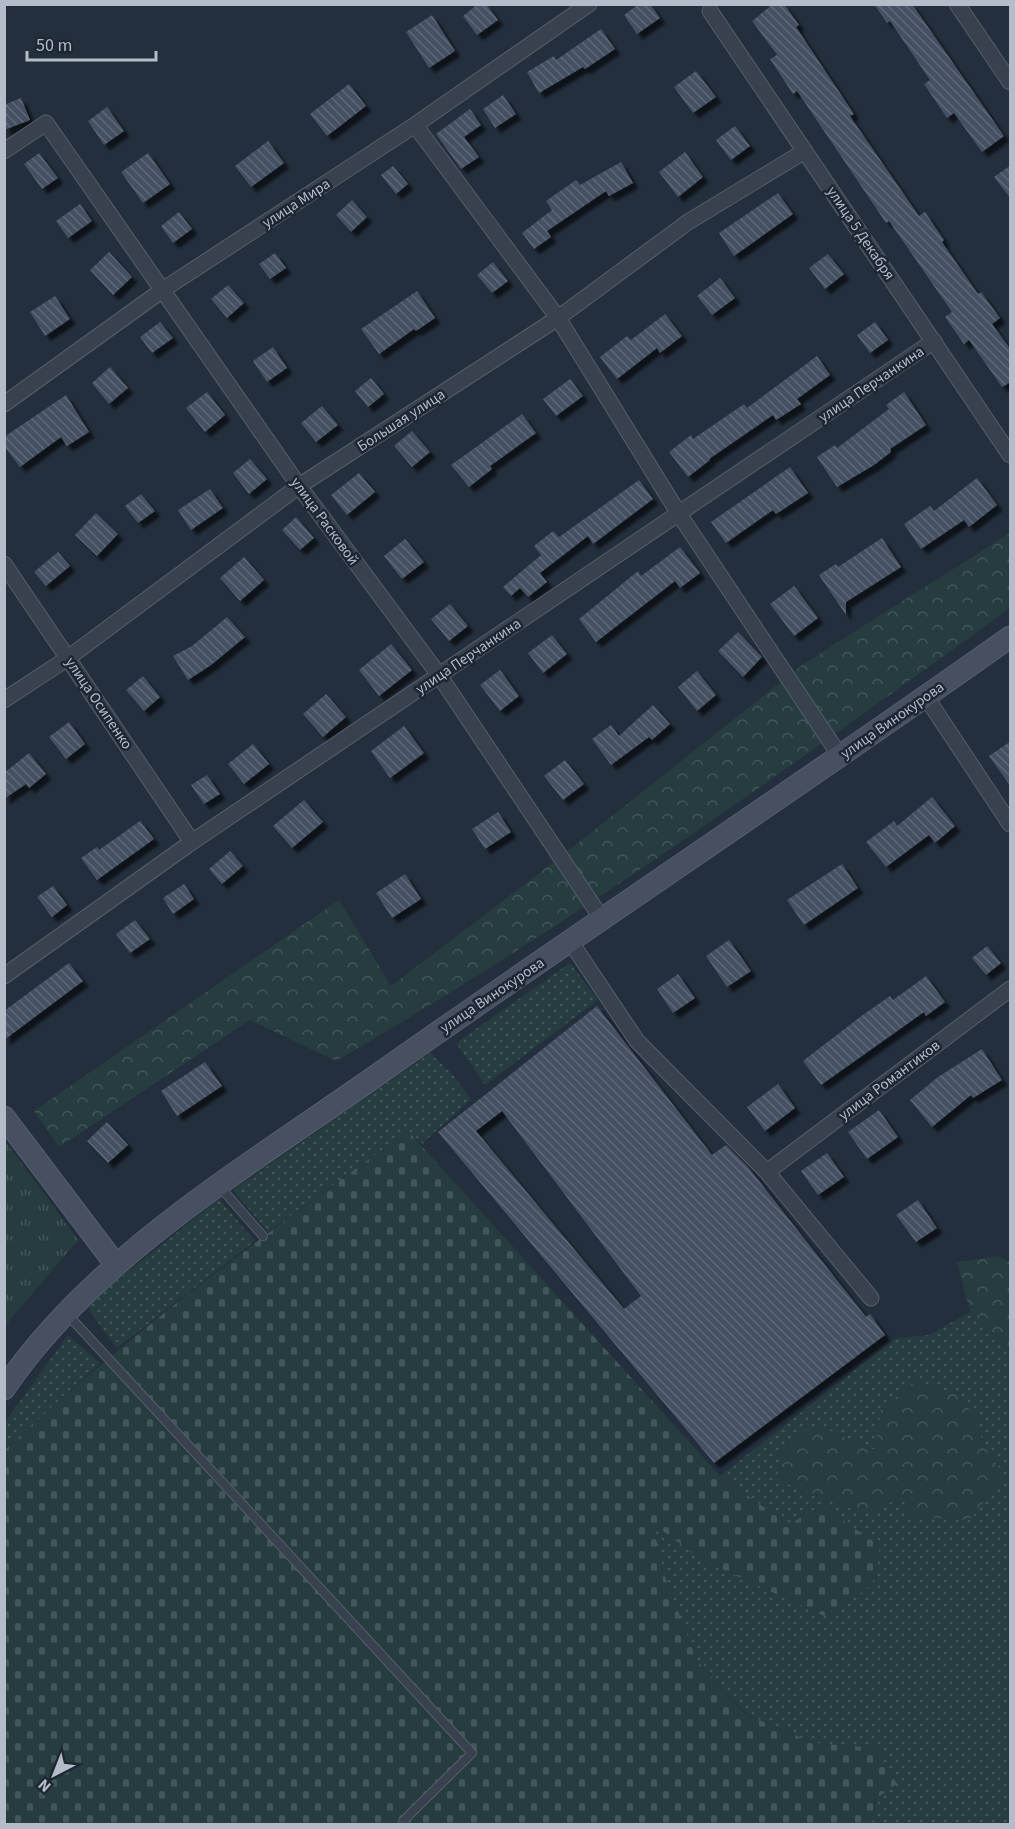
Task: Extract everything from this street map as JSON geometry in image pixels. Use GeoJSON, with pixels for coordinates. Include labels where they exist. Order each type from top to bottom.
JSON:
{"type":"FeatureCollection","features":[{"type":"Feature","properties":{"kind":"main road","name":"улица Винокурова"},"geometry":{"type":"LineString","coordinates":[[4,1389],[37,1343],[65,1312],[116,1265],[219,1186],[1011,637]]}},
{"type":"Feature","properties":{"kind":"main road"},"geometry":{"type":"LineString","coordinates":[[4,1118],[116,1265]]}},
{"type":"Feature","properties":{"kind":"street","name":"улица Мира"},"geometry":{"type":"LineString","coordinates":[[4,404],[164,289],[415,125],[589,4]]}},
{"type":"Feature","properties":{"kind":"street"},"geometry":{"type":"LineString","coordinates":[[957,4],[1011,82]]}},
{"type":"Feature","properties":{"kind":"street","name":"улица 5 Декабря"},"geometry":{"type":"LineString","coordinates":[[708,7],[1011,455]]}},
{"type":"Feature","properties":{"kind":"street","name":"улица Расковой"},"geometry":{"type":"LineString","coordinates":[[4,151],[46,123],[164,289],[298,486],[439,675],[602,919]]}},
{"type":"Feature","properties":{"kind":"street"},"geometry":{"type":"LineString","coordinates":[[415,125],[558,318],[679,514],[840,756]]}},
{"type":"Feature","properties":{"kind":"street","name":"Большая улица"},"geometry":{"type":"LineString","coordinates":[[4,700],[68,658],[298,486],[558,318],[688,222],[805,151]]}},
{"type":"Feature","properties":{"kind":"street","name":"улица Перчанкина"},"geometry":{"type":"LineString","coordinates":[[4,976],[192,842],[934,341]]}},
{"type":"Feature","properties":{"kind":"street","name":"улица Осипенко"},"geometry":{"type":"LineString","coordinates":[[4,564],[192,842]]}},
{"type":"Feature","properties":{"kind":"street"},"geometry":{"type":"LineString","coordinates":[[926,697],[1011,824]]}},
{"type":"Feature","properties":{"kind":"street"},"geometry":{"type":"LineString","coordinates":[[570,941],[637,1041],[767,1172],[871,1298]]}},
{"type":"Feature","properties":{"kind":"street","name":"улица Романтиков"},"geometry":{"type":"LineString","coordinates":[[767,1172],[1011,989]]}},
{"type":"Feature","properties":{"kind":"lane"},"geometry":{"type":"LineString","coordinates":[[219,1186],[263,1236]]}},
{"type":"Feature","properties":{"kind":"lane"},"geometry":{"type":"LineString","coordinates":[[65,1312],[472,1753],[403,1821],[406,1824]]}},
{"type":"Feature","properties":{"kind":"green space"},"geometry":{"type":"Polygon","coordinates":[[[1010,533],[1010,608],[845,727],[595,900],[510,955],[336,1061],[250,1020],[59,1147],[34,1111],[339,900],[391,986],[550,865],[805,663],[1010,533]]]}},
{"type":"Feature","properties":{"kind":"green space"},"geometry":{"type":"Polygon","coordinates":[[[570,963],[598,1000],[485,1085],[456,1043],[570,963]]]}},
{"type":"Feature","properties":{"kind":"green space"},"geometry":{"type":"Polygon","coordinates":[[[430,1053],[452,1074],[471,1099],[422,1144],[408,1131],[268,1232],[233,1190],[430,1053]]]}},
{"type":"Feature","properties":{"kind":"green space"},"geometry":{"type":"Polygon","coordinates":[[[408,1131],[720,1476],[789,1525],[821,1505],[880,1546],[872,1586],[824,1616],[702,1560],[655,1525],[659,1561],[697,1661],[745,1714],[814,1743],[876,1748],[897,1784],[874,1800],[875,1818],[870,1824],[5,1824],[5,1450],[101,1365],[201,1284],[408,1131]]]}},
{"type":"Feature","properties":{"kind":"green space"},"geometry":{"type":"Polygon","coordinates":[[[4,1141],[78,1240],[5,1326],[4,1141]]]}},
{"type":"Feature","properties":{"kind":"green space"},"geometry":{"type":"Polygon","coordinates":[[[219,1199],[255,1241],[117,1348],[89,1310],[91,1301],[219,1199]]]}},
{"type":"Feature","properties":{"kind":"green space"},"geometry":{"type":"Polygon","coordinates":[[[997,1256],[1010,1262],[1010,1348],[970,1312],[957,1262],[997,1256]]]}},
{"type":"Feature","properties":{"kind":"green space"},"geometry":{"type":"Polygon","coordinates":[[[970,1312],[1010,1348],[1010,1824],[870,1824],[875,1818],[876,1749],[814,1743],[746,1714],[697,1661],[659,1561],[655,1524],[702,1560],[789,1525],[720,1476],[896,1338],[929,1335],[970,1312]],[[976,1418],[875,1450],[830,1431],[905,1497],[1004,1475],[983,1444],[976,1418]]]}},
{"type":"Feature","properties":{"kind":"green space"},"geometry":{"type":"Polygon","coordinates":[[[68,1335],[100,1363],[5,1450],[5,1422],[68,1335]]]}},
{"type":"Feature","properties":{"kind":"green space"},"geometry":{"type":"Polygon","coordinates":[[[915,1381],[958,1394],[976,1418],[983,1444],[1004,1475],[970,1520],[910,1517],[904,1497],[865,1514],[777,1480],[781,1451],[808,1429],[830,1431],[875,1450],[881,1410],[915,1381]]]}},
{"type":"Feature","properties":{"kind":"building"},"geometry":{"type":"Polygon","coordinates":[[[478,4],[486,4],[498,20],[477,35],[463,16],[478,4]]]}},
{"type":"Feature","properties":{"kind":"building"},"geometry":{"type":"Polygon","coordinates":[[[639,4],[650,4],[660,18],[637,34],[624,15],[639,4]]]}},
{"type":"Feature","properties":{"kind":"building"},"geometry":{"type":"Polygon","coordinates":[[[773,4],[784,4],[799,25],[796,27],[854,114],[850,116],[919,216],[925,212],[944,240],[942,242],[978,294],[981,292],[1000,318],[992,324],[1011,350],[1011,382],[1002,387],[969,340],[964,344],[945,317],[952,312],[889,221],[886,223],[797,91],[793,94],[770,59],[777,55],[752,21],[773,4]]]}},
{"type":"Feature","properties":{"kind":"building"},"geometry":{"type":"Polygon","coordinates":[[[874,4],[912,4],[1004,136],[982,152],[954,113],[947,118],[924,84],[930,80],[890,21],[887,23],[874,4]]]}},
{"type":"Feature","properties":{"kind":"building"},"geometry":{"type":"Polygon","coordinates":[[[432,15],[455,51],[429,68],[406,32],[432,15]]]}},
{"type":"Feature","properties":{"kind":"building"},"geometry":{"type":"Polygon","coordinates":[[[601,29],[615,49],[585,69],[583,67],[539,93],[527,72],[554,56],[556,60],[601,29]]]}},
{"type":"Feature","properties":{"kind":"building"},"geometry":{"type":"Polygon","coordinates":[[[696,71],[716,97],[693,113],[674,87],[696,71]]]}},
{"type":"Feature","properties":{"kind":"building"},"geometry":{"type":"Polygon","coordinates":[[[349,84],[366,106],[327,136],[310,114],[349,84]]]}},
{"type":"Feature","properties":{"kind":"building"},"geometry":{"type":"Polygon","coordinates":[[[503,95],[516,114],[495,128],[483,109],[503,95]]]}},
{"type":"Feature","properties":{"kind":"building"},"geometry":{"type":"Polygon","coordinates":[[[21,98],[30,120],[4,130],[4,105],[21,98]]]}},
{"type":"Feature","properties":{"kind":"building"},"geometry":{"type":"Polygon","coordinates":[[[107,107],[124,131],[104,145],[88,121],[107,107]]]}},
{"type":"Feature","properties":{"kind":"building"},"geometry":{"type":"Polygon","coordinates":[[[470,109],[481,125],[464,137],[479,157],[461,169],[436,134],[470,109]]]}},
{"type":"Feature","properties":{"kind":"building"},"geometry":{"type":"Polygon","coordinates":[[[735,126],[750,146],[731,160],[716,140],[735,126]]]}},
{"type":"Feature","properties":{"kind":"building"},"geometry":{"type":"Polygon","coordinates":[[[268,141],[284,163],[251,187],[235,166],[268,141]]]}},
{"type":"Feature","properties":{"kind":"building"},"geometry":{"type":"Polygon","coordinates":[[[685,152],[703,177],[678,197],[659,172],[685,152]]]}},
{"type":"Feature","properties":{"kind":"building"},"geometry":{"type":"Polygon","coordinates":[[[39,153],[58,178],[42,189],[24,164],[39,153]]]}},
{"type":"Feature","properties":{"kind":"building"},"geometry":{"type":"Polygon","coordinates":[[[148,153],[170,184],[143,203],[121,172],[148,153]]]}},
{"type":"Feature","properties":{"kind":"building"},"geometry":{"type":"Polygon","coordinates":[[[621,162],[633,183],[609,196],[606,191],[547,231],[551,237],[534,249],[522,233],[552,210],[546,201],[576,180],[580,185],[621,162]]]}},
{"type":"Feature","properties":{"kind":"building"},"geometry":{"type":"Polygon","coordinates":[[[1011,165],[1011,199],[994,177],[1011,165]]]}},
{"type":"Feature","properties":{"kind":"building"},"geometry":{"type":"Polygon","coordinates":[[[393,166],[408,184],[396,194],[381,175],[393,166]]]}},
{"type":"Feature","properties":{"kind":"building"},"geometry":{"type":"Polygon","coordinates":[[[778,193],[793,214],[734,256],[719,233],[778,193]]]}},
{"type":"Feature","properties":{"kind":"building"},"geometry":{"type":"Polygon","coordinates":[[[352,200],[367,217],[351,232],[336,215],[352,200]]]}},
{"type":"Feature","properties":{"kind":"building"},"geometry":{"type":"Polygon","coordinates":[[[80,204],[92,221],[68,238],[56,221],[80,204]]]}},
{"type":"Feature","properties":{"kind":"building"},"geometry":{"type":"Polygon","coordinates":[[[179,212],[192,229],[173,243],[161,226],[179,212]]]}},
{"type":"Feature","properties":{"kind":"building"},"geometry":{"type":"Polygon","coordinates":[[[109,252],[132,277],[113,295],[90,270],[109,252]]]}},
{"type":"Feature","properties":{"kind":"building"},"geometry":{"type":"Polygon","coordinates":[[[275,253],[286,268],[270,279],[259,264],[275,253]]]}},
{"type":"Feature","properties":{"kind":"building"},"geometry":{"type":"Polygon","coordinates":[[[828,254],[844,274],[825,289],[809,268],[828,254]]]}},
{"type":"Feature","properties":{"kind":"building"},"geometry":{"type":"Polygon","coordinates":[[[493,262],[508,281],[492,293],[477,275],[493,262]]]}},
{"type":"Feature","properties":{"kind":"building"},"geometry":{"type":"Polygon","coordinates":[[[720,278],[735,298],[712,315],[697,296],[720,278]]]}},
{"type":"Feature","properties":{"kind":"building"},"geometry":{"type":"Polygon","coordinates":[[[228,285],[244,303],[227,318],[211,299],[228,285]]]}},
{"type":"Feature","properties":{"kind":"building"},"geometry":{"type":"Polygon","coordinates":[[[417,291],[435,318],[416,331],[414,329],[379,354],[361,329],[417,291]]]}},
{"type":"Feature","properties":{"kind":"building"},"geometry":{"type":"Polygon","coordinates":[[[55,296],[70,319],[45,336],[30,312],[55,296]]]}},
{"type":"Feature","properties":{"kind":"building"},"geometry":{"type":"Polygon","coordinates":[[[665,314],[682,336],[660,353],[657,348],[617,379],[600,357],[627,336],[631,340],[665,314]]]}},
{"type":"Feature","properties":{"kind":"building"},"geometry":{"type":"Polygon","coordinates":[[[160,322],[173,338],[152,353],[140,337],[160,322]]]}},
{"type":"Feature","properties":{"kind":"building"},"geometry":{"type":"Polygon","coordinates":[[[875,322],[888,340],[870,353],[857,335],[875,322]]]}},
{"type":"Feature","properties":{"kind":"building"},"geometry":{"type":"Polygon","coordinates":[[[273,347],[287,368],[267,382],[253,361],[273,347]]]}},
{"type":"Feature","properties":{"kind":"building"},"geometry":{"type":"Polygon","coordinates":[[[817,356],[830,375],[797,399],[801,404],[776,420],[773,415],[709,459],[688,477],[669,452],[691,435],[693,439],[744,404],[747,408],[817,356]]]}},
{"type":"Feature","properties":{"kind":"building"},"geometry":{"type":"Polygon","coordinates":[[[110,367],[128,388],[109,404],[92,383],[110,367]]]}},
{"type":"Feature","properties":{"kind":"building"},"geometry":{"type":"Polygon","coordinates":[[[371,378],[384,394],[368,407],[355,391],[371,378]]]}},
{"type":"Feature","properties":{"kind":"building"},"geometry":{"type":"Polygon","coordinates":[[[570,379],[583,396],[556,416],[543,399],[570,379]]]}},
{"type":"Feature","properties":{"kind":"building"},"geometry":{"type":"Polygon","coordinates":[[[207,392],[225,415],[205,432],[186,408],[207,392]]]}},
{"type":"Feature","properties":{"kind":"building"},"geometry":{"type":"Polygon","coordinates":[[[904,392],[926,425],[890,449],[891,452],[874,465],[837,487],[817,457],[835,445],[837,448],[889,409],[886,405],[904,392]]]}},
{"type":"Feature","properties":{"kind":"building"},"geometry":{"type":"Polygon","coordinates":[[[66,395],[89,432],[67,446],[61,437],[20,467],[4,446],[4,437],[66,395]]]}},
{"type":"Feature","properties":{"kind":"building"},"geometry":{"type":"Polygon","coordinates":[[[322,406],[338,425],[316,442],[301,423],[322,406]]]}},
{"type":"Feature","properties":{"kind":"building"},"geometry":{"type":"Polygon","coordinates":[[[522,414],[536,433],[490,466],[492,469],[469,487],[451,465],[522,414]]]}},
{"type":"Feature","properties":{"kind":"building"},"geometry":{"type":"Polygon","coordinates":[[[412,431],[430,452],[412,467],[394,446],[412,431]]]}},
{"type":"Feature","properties":{"kind":"building"},"geometry":{"type":"Polygon","coordinates":[[[250,459],[267,479],[249,494],[233,473],[250,459]]]}},
{"type":"Feature","properties":{"kind":"building"},"geometry":{"type":"Polygon","coordinates":[[[790,467],[808,493],[776,514],[773,510],[726,543],[711,522],[790,467]]]}},
{"type":"Feature","properties":{"kind":"building"},"geometry":{"type":"Polygon","coordinates":[[[359,473],[375,492],[347,515],[331,495],[359,473]]]}},
{"type":"Feature","properties":{"kind":"building"},"geometry":{"type":"Polygon","coordinates":[[[977,478],[997,505],[969,527],[964,520],[921,549],[904,524],[930,506],[934,511],[977,478]]]}},
{"type":"Feature","properties":{"kind":"building"},"geometry":{"type":"Polygon","coordinates":[[[639,480],[653,499],[593,544],[588,536],[540,573],[547,582],[528,597],[520,588],[511,596],[503,587],[541,555],[534,546],[553,531],[559,537],[639,480]]]}},
{"type":"Feature","properties":{"kind":"building"},"geometry":{"type":"Polygon","coordinates":[[[210,489],[223,508],[191,530],[178,510],[210,489]]]}},
{"type":"Feature","properties":{"kind":"building"},"geometry":{"type":"Polygon","coordinates":[[[141,494],[155,511],[138,523],[125,506],[141,494]]]}},
{"type":"Feature","properties":{"kind":"building"},"geometry":{"type":"Polygon","coordinates":[[[96,513],[118,534],[97,556],[75,535],[96,513]]]}},
{"type":"Feature","properties":{"kind":"building"},"geometry":{"type":"Polygon","coordinates":[[[296,517],[314,538],[300,550],[282,530],[296,517]]]}},
{"type":"Feature","properties":{"kind":"building"},"geometry":{"type":"Polygon","coordinates":[[[882,538],[901,567],[846,602],[846,615],[819,575],[836,564],[838,567],[882,538]]]}},
{"type":"Feature","properties":{"kind":"building"},"geometry":{"type":"Polygon","coordinates":[[[405,539],[424,562],[402,579],[384,556],[405,539]]]}},
{"type":"Feature","properties":{"kind":"building"},"geometry":{"type":"Polygon","coordinates":[[[680,547],[700,573],[680,588],[675,581],[596,642],[579,619],[638,571],[641,576],[680,547]]]}},
{"type":"Feature","properties":{"kind":"building"},"geometry":{"type":"Polygon","coordinates":[[[58,552],[70,566],[46,586],[34,572],[58,552]]]}},
{"type":"Feature","properties":{"kind":"building"},"geometry":{"type":"Polygon","coordinates":[[[244,557],[264,580],[240,601],[220,578],[244,557]]]}},
{"type":"Feature","properties":{"kind":"building"},"geometry":{"type":"Polygon","coordinates":[[[794,586],[818,618],[794,636],[770,604],[794,586]]]}},
{"type":"Feature","properties":{"kind":"building"},"geometry":{"type":"Polygon","coordinates":[[[450,604],[468,626],[449,641],[431,619],[450,604]]]}},
{"type":"Feature","properties":{"kind":"building"},"geometry":{"type":"Polygon","coordinates":[[[227,617],[245,637],[211,665],[188,680],[173,656],[192,646],[227,617]]]}},
{"type":"Feature","properties":{"kind":"building"},"geometry":{"type":"Polygon","coordinates":[[[738,632],[762,657],[743,677],[718,651],[738,632]]]}},
{"type":"Feature","properties":{"kind":"building"},"geometry":{"type":"Polygon","coordinates":[[[552,635],[567,654],[543,673],[528,653],[552,635]]]}},
{"type":"Feature","properties":{"kind":"building"},"geometry":{"type":"Polygon","coordinates":[[[391,644],[412,670],[379,696],[359,670],[391,644]]]}},
{"type":"Feature","properties":{"kind":"building"},"geometry":{"type":"Polygon","coordinates":[[[500,670],[519,696],[500,711],[480,685],[500,670]]]}},
{"type":"Feature","properties":{"kind":"building"},"geometry":{"type":"Polygon","coordinates":[[[697,671],[716,695],[697,711],[678,687],[697,671]]]}},
{"type":"Feature","properties":{"kind":"building"},"geometry":{"type":"Polygon","coordinates":[[[143,676],[160,697],[144,711],[126,690],[143,676]]]}},
{"type":"Feature","properties":{"kind":"building"},"geometry":{"type":"Polygon","coordinates":[[[326,694],[346,717],[323,737],[303,714],[326,694]]]}},
{"type":"Feature","properties":{"kind":"building"},"geometry":{"type":"Polygon","coordinates":[[[653,705],[670,724],[652,740],[649,737],[611,765],[592,739],[611,725],[619,736],[653,705]]]}},
{"type":"Feature","properties":{"kind":"building"},"geometry":{"type":"Polygon","coordinates":[[[69,722],[85,744],[66,759],[49,737],[69,722]]]}},
{"type":"Feature","properties":{"kind":"building"},"geometry":{"type":"Polygon","coordinates":[[[404,726],[424,753],[390,778],[371,751],[404,726]]]}},
{"type":"Feature","properties":{"kind":"building"},"geometry":{"type":"Polygon","coordinates":[[[1011,741],[1011,787],[989,756],[1011,741]]]}},
{"type":"Feature","properties":{"kind":"building"},"geometry":{"type":"Polygon","coordinates":[[[253,744],[269,764],[244,784],[228,764],[253,744]]]}},
{"type":"Feature","properties":{"kind":"building"},"geometry":{"type":"Polygon","coordinates":[[[29,753],[46,774],[29,788],[26,784],[4,799],[4,773],[29,753]]]}},
{"type":"Feature","properties":{"kind":"building"},"geometry":{"type":"Polygon","coordinates":[[[565,760],[584,784],[563,800],[544,776],[565,760]]]}},
{"type":"Feature","properties":{"kind":"building"},"geometry":{"type":"Polygon","coordinates":[[[207,775],[220,794],[204,804],[191,785],[207,775]]]}},
{"type":"Feature","properties":{"kind":"building"},"geometry":{"type":"Polygon","coordinates":[[[932,797],[955,826],[935,843],[929,835],[886,867],[866,842],[894,821],[897,826],[932,797]]]}},
{"type":"Feature","properties":{"kind":"building"},"geometry":{"type":"Polygon","coordinates":[[[304,800],[323,822],[292,848],[273,826],[304,800]]]}},
{"type":"Feature","properties":{"kind":"building"},"geometry":{"type":"Polygon","coordinates":[[[498,812],[511,832],[485,849],[472,829],[498,812]]]}},
{"type":"Feature","properties":{"kind":"building"},"geometry":{"type":"Polygon","coordinates":[[[140,821],[154,839],[97,880],[81,858],[97,847],[99,850],[140,821]]]}},
{"type":"Feature","properties":{"kind":"building"},"geometry":{"type":"Polygon","coordinates":[[[230,851],[243,866],[222,884],[209,869],[230,851]]]}},
{"type":"Feature","properties":{"kind":"building"},"geometry":{"type":"Polygon","coordinates":[[[842,864],[858,888],[804,925],[787,900],[842,864]]]}},
{"type":"Feature","properties":{"kind":"building"},"geometry":{"type":"Polygon","coordinates":[[[405,874],[421,899],[392,918],[376,893],[405,874]]]}},
{"type":"Feature","properties":{"kind":"building"},"geometry":{"type":"Polygon","coordinates":[[[184,884],[194,899],[173,914],[163,898],[184,884]]]}},
{"type":"Feature","properties":{"kind":"building"},"geometry":{"type":"Polygon","coordinates":[[[53,886],[67,905],[52,917],[37,897],[53,886]]]}},
{"type":"Feature","properties":{"kind":"building"},"geometry":{"type":"Polygon","coordinates":[[[135,920],[150,939],[130,953],[116,934],[135,920]]]}},
{"type":"Feature","properties":{"kind":"building"},"geometry":{"type":"Polygon","coordinates":[[[729,940],[751,971],[727,987],[706,956],[729,940]]]}},
{"type":"Feature","properties":{"kind":"building"},"geometry":{"type":"Polygon","coordinates":[[[987,946],[1001,963],[986,975],[972,958],[987,946]]]}},
{"type":"Feature","properties":{"kind":"building"},"geometry":{"type":"Polygon","coordinates":[[[69,963],[83,981],[4,1040],[4,1011],[69,963]]]}},
{"type":"Feature","properties":{"kind":"building"},"geometry":{"type":"Polygon","coordinates":[[[678,974],[695,998],[673,1013],[657,989],[678,974]]]}},
{"type":"Feature","properties":{"kind":"building"},"geometry":{"type":"Polygon","coordinates":[[[926,976],[945,1002],[926,1016],[924,1012],[821,1085],[803,1061],[890,996],[893,1000],[926,976]]]}},
{"type":"Feature","properties":{"kind":"building"},"geometry":{"type":"Polygon","coordinates":[[[597,1006],[712,1155],[726,1145],[748,1167],[866,1317],[870,1314],[885,1335],[714,1463],[438,1132],[597,1006]],[[502,1111],[476,1131],[624,1309],[641,1296],[502,1111]]]}},
{"type":"Feature","properties":{"kind":"building"},"geometry":{"type":"Polygon","coordinates":[[[982,1049],[1002,1080],[973,1098],[971,1095],[932,1127],[910,1100],[938,1077],[982,1049]]]}},
{"type":"Feature","properties":{"kind":"building"},"geometry":{"type":"Polygon","coordinates":[[[205,1062],[222,1086],[177,1116],[161,1091],[205,1062]]]}},
{"type":"Feature","properties":{"kind":"building"},"geometry":{"type":"Polygon","coordinates":[[[778,1084],[795,1108],[765,1131],[747,1107],[778,1084]]]}},
{"type":"Feature","properties":{"kind":"building"},"geometry":{"type":"Polygon","coordinates":[[[879,1110],[898,1137],[867,1159],[848,1132],[879,1110]]]}},
{"type":"Feature","properties":{"kind":"building"},"geometry":{"type":"Polygon","coordinates":[[[107,1122],[128,1145],[108,1163],[87,1141],[107,1122]]]}},
{"type":"Feature","properties":{"kind":"building"},"geometry":{"type":"Polygon","coordinates":[[[827,1153],[844,1177],[818,1195],[801,1171],[827,1153]]]}},
{"type":"Feature","properties":{"kind":"building"},"geometry":{"type":"Polygon","coordinates":[[[918,1200],[937,1228],[916,1242],[896,1215],[918,1200]]]}}]}
